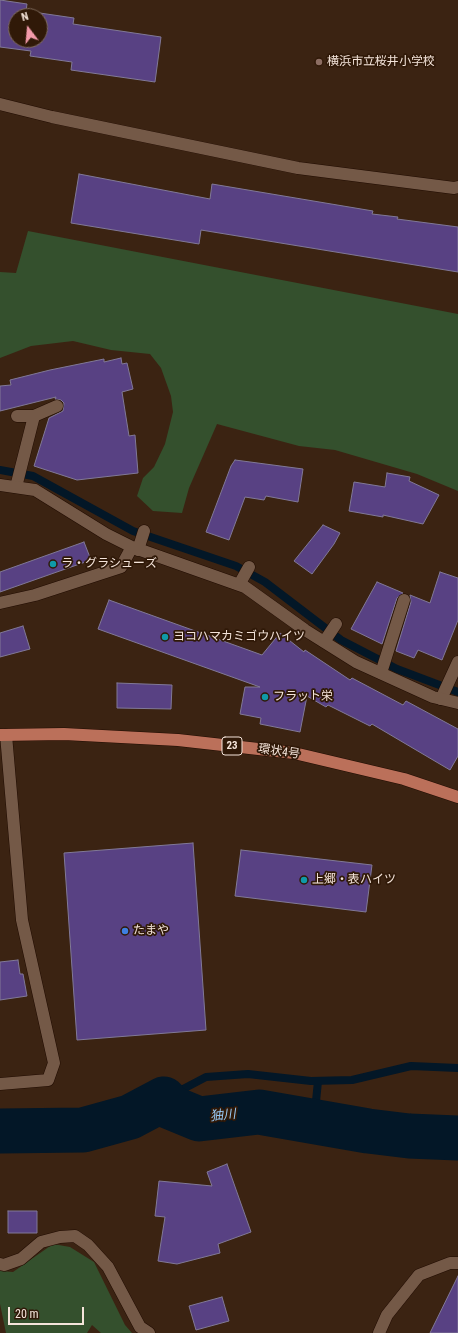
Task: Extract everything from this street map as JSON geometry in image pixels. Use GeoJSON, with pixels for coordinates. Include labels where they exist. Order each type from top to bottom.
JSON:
{"type":"FeatureCollection","features":[{"type":"Feature","properties":{"kind":"main road","name":"環状4号"},"geometry":{"type":"LineString","coordinates":[[2,733],[64,734],[170,739],[294,753],[404,780],[458,796]]}},
{"type":"Feature","properties":{"kind":"street"},"geometry":{"type":"LineString","coordinates":[[0,104],[52,117],[298,168],[454,188],[458,187]]}},
{"type":"Feature","properties":{"kind":"street"},"geometry":{"type":"LineString","coordinates":[[17,416],[34,416],[57,406]]}},
{"type":"Feature","properties":{"kind":"street"},"geometry":{"type":"LineString","coordinates":[[16,486],[34,416]]}},
{"type":"Feature","properties":{"kind":"street"},"geometry":{"type":"LineString","coordinates":[[0,485],[16,486],[35,490],[106,534],[137,548],[239,584],[356,662],[382,672],[433,698],[443,696],[458,703]]}},
{"type":"Feature","properties":{"kind":"street"},"geometry":{"type":"LineString","coordinates":[[0,603],[35,595],[121,567],[137,548],[144,531]]}},
{"type":"Feature","properties":{"kind":"street"},"geometry":{"type":"LineString","coordinates":[[239,584],[249,568]]}},
{"type":"Feature","properties":{"kind":"street"},"geometry":{"type":"LineString","coordinates":[[382,672],[404,600]]}},
{"type":"Feature","properties":{"kind":"street"},"geometry":{"type":"LineString","coordinates":[[324,641],[336,624]]}},
{"type":"Feature","properties":{"kind":"street"},"geometry":{"type":"LineString","coordinates":[[443,696],[458,662]]}},
{"type":"Feature","properties":{"kind":"street"},"geometry":{"type":"LineString","coordinates":[[0,1084],[48,1080],[54,1063],[22,920],[2,733]]}},
{"type":"Feature","properties":{"kind":"street"},"geometry":{"type":"LineString","coordinates":[[0,1264],[4,1266],[21,1259],[41,1242],[60,1237],[75,1236],[88,1245],[108,1267],[140,1326],[149,1333]]}},
{"type":"Feature","properties":{"kind":"street"},"geometry":{"type":"LineString","coordinates":[[379,1333],[387,1315],[419,1275],[450,1263],[458,1263]]}},
{"type":"Feature","properties":{"kind":"green space"},"geometry":{"type":"Polygon","coordinates":[[[28,231],[458,314],[458,491],[417,474],[335,450],[299,446],[217,424],[189,488],[182,513],[153,511],[137,496],[143,478],[154,467],[165,444],[173,412],[171,396],[161,368],[150,354],[111,350],[73,341],[31,346],[0,358],[0,272],[16,273],[28,231]]]}},
{"type":"Feature","properties":{"kind":"green space"},"geometry":{"type":"Polygon","coordinates":[[[53,1244],[70,1247],[94,1262],[125,1325],[132,1333],[101,1333],[92,1325],[87,1333],[6,1333],[0,1304],[0,1271],[13,1272],[53,1244]]]}},
{"type":"Feature","properties":{"kind":"building"},"geometry":{"type":"Polygon","coordinates":[[[0,0],[27,4],[26,8],[8,8],[8,48],[48,48],[48,14],[74,18],[73,24],[161,37],[155,82],[71,70],[72,62],[30,56],[31,51],[0,47],[0,0]]]}},
{"type":"Feature","properties":{"kind":"building"},"geometry":{"type":"Polygon","coordinates":[[[79,174],[210,199],[212,184],[373,211],[372,214],[398,217],[397,219],[458,227],[458,272],[201,230],[199,244],[71,223],[79,174]]]}},
{"type":"Feature","properties":{"kind":"building"},"geometry":{"type":"Polygon","coordinates":[[[121,358],[122,364],[127,363],[133,389],[122,392],[129,436],[135,435],[138,473],[77,480],[34,466],[49,418],[63,411],[64,403],[61,400],[55,399],[56,397],[0,411],[0,386],[11,385],[10,380],[50,370],[104,359],[104,362],[121,358]]]}},
{"type":"Feature","properties":{"kind":"building"},"geometry":{"type":"Polygon","coordinates":[[[235,460],[303,469],[298,502],[266,496],[264,500],[245,497],[229,540],[206,532],[231,466],[235,460]]]}},
{"type":"Feature","properties":{"kind":"building"},"geometry":{"type":"Polygon","coordinates":[[[387,473],[410,477],[409,481],[439,495],[423,524],[383,515],[383,517],[349,511],[354,482],[385,487],[387,473]]]}},
{"type":"Feature","properties":{"kind":"building"},"geometry":{"type":"Polygon","coordinates":[[[323,525],[340,533],[334,544],[312,574],[294,561],[323,525]]]}},
{"type":"Feature","properties":{"kind":"building","name":"ラ・グラシューズ"},"geometry":{"type":"Polygon","coordinates":[[[84,542],[91,560],[0,592],[0,572],[84,542]]]}},
{"type":"Feature","properties":{"kind":"building"},"geometry":{"type":"Polygon","coordinates":[[[440,572],[458,578],[458,620],[442,660],[418,650],[414,658],[396,651],[411,602],[410,595],[430,603],[440,572]]]}},
{"type":"Feature","properties":{"kind":"building"},"geometry":{"type":"Polygon","coordinates":[[[377,582],[403,593],[397,598],[382,644],[351,629],[377,582]]]}},
{"type":"Feature","properties":{"kind":"building"},"geometry":{"type":"Polygon","coordinates":[[[109,600],[262,655],[280,633],[304,652],[305,650],[350,680],[352,678],[403,705],[406,701],[458,729],[458,756],[450,770],[372,724],[370,726],[328,705],[326,707],[307,696],[300,732],[260,724],[261,718],[240,714],[245,687],[260,687],[98,629],[109,600]]]}},
{"type":"Feature","properties":{"kind":"building"},"geometry":{"type":"Polygon","coordinates":[[[23,626],[30,649],[0,657],[0,633],[23,626]]]}},
{"type":"Feature","properties":{"kind":"building"},"geometry":{"type":"Polygon","coordinates":[[[117,683],[172,685],[171,709],[117,708],[117,683]]]}},
{"type":"Feature","properties":{"kind":"building"},"geometry":{"type":"Polygon","coordinates":[[[193,843],[206,1030],[77,1040],[64,853],[193,843]]]}},
{"type":"Feature","properties":{"kind":"building","name":"上郷・表ハイツ"},"geometry":{"type":"Polygon","coordinates":[[[241,850],[372,865],[366,912],[235,896],[241,850]]]}},
{"type":"Feature","properties":{"kind":"building"},"geometry":{"type":"Polygon","coordinates":[[[18,960],[20,974],[23,974],[27,996],[0,1000],[0,962],[18,960]]]}},
{"type":"Feature","properties":{"kind":"building"},"geometry":{"type":"Polygon","coordinates":[[[227,1164],[251,1232],[218,1244],[220,1253],[177,1264],[158,1261],[165,1217],[155,1216],[159,1181],[212,1186],[207,1172],[227,1164]]]}},
{"type":"Feature","properties":{"kind":"building"},"geometry":{"type":"Polygon","coordinates":[[[8,1211],[37,1211],[37,1233],[8,1233],[8,1211]]]}},
{"type":"Feature","properties":{"kind":"building"},"geometry":{"type":"Polygon","coordinates":[[[458,1276],[458,1333],[430,1333],[458,1276]]]}},
{"type":"Feature","properties":{"kind":"building"},"geometry":{"type":"Polygon","coordinates":[[[222,1297],[229,1321],[196,1330],[189,1306],[222,1297]]]}},
{"type":"Feature","properties":{"kind":"waterway"},"geometry":{"type":"LineString","coordinates":[[0,470],[33,476],[133,531],[236,566],[265,582],[341,640],[397,669],[458,692]]}},
{"type":"Feature","properties":{"kind":"waterway"},"geometry":{"type":"LineString","coordinates":[[164,1099],[206,1077],[248,1074],[311,1081],[352,1080],[411,1066],[458,1068]]}},
{"type":"Feature","properties":{"kind":"waterway"},"geometry":{"type":"LineString","coordinates":[[314,1122],[318,1081]]}},
{"type":"Feature","properties":{"kind":"waterway","name":"㹨川"},"geometry":{"type":"LineString","coordinates":[[0,1131],[83,1130],[130,1117],[164,1099],[165,1105],[199,1119],[259,1112],[368,1131],[409,1136],[458,1138]]}},
{"type":"Feature","properties":{"kind":"place","name":"横浜市立桜井小学校"},"geometry":{"type":"Point","coordinates":[319,62]}},
{"type":"Feature","properties":{"kind":"place","name":"ラ・グラシューズ"},"geometry":{"type":"Point","coordinates":[53,564]}},
{"type":"Feature","properties":{"kind":"place","name":"ヨコハマカミゴウハイツ"},"geometry":{"type":"Point","coordinates":[165,637]}},
{"type":"Feature","properties":{"kind":"place","name":"フラット栄"},"geometry":{"type":"Point","coordinates":[265,697]}},
{"type":"Feature","properties":{"kind":"place","name":"上郷・表ハイツ"},"geometry":{"type":"Point","coordinates":[304,880]}},
{"type":"Feature","properties":{"kind":"place","name":"たまや"},"geometry":{"type":"Point","coordinates":[125,931]}}]}
